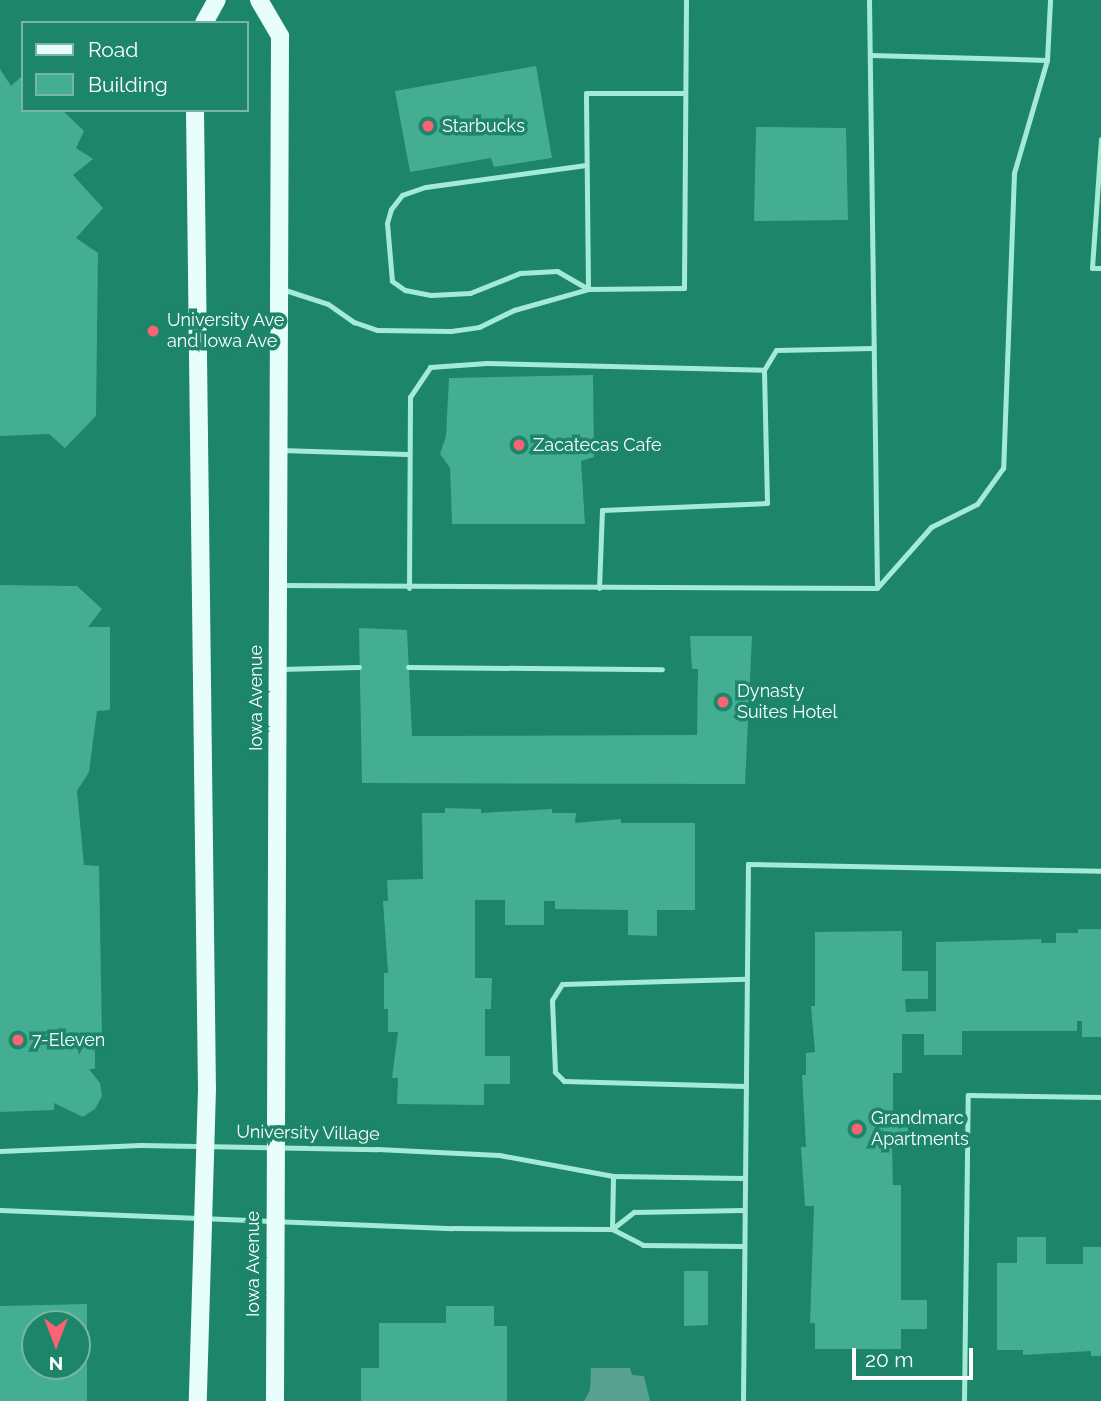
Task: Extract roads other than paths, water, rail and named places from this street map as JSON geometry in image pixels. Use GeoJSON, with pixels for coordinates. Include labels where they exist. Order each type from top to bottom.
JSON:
{"type":"FeatureCollection","features":[{"type":"Feature","properties":{"kind":"main road"},"geometry":{"type":"LineString","coordinates":[[205,21],[217,0]]}},
{"type":"Feature","properties":{"kind":"main road","name":"Iowa Avenue"},"geometry":{"type":"LineString","coordinates":[[259,0],[280,36],[275,1401]]}},
{"type":"Feature","properties":{"kind":"main road"},"geometry":{"type":"LineString","coordinates":[[195,112],[206,871],[204,1144],[198,1401]]}},
{"type":"Feature","properties":{"kind":"lane"},"geometry":{"type":"LineString","coordinates":[[279,288],[328,304],[354,322],[377,330],[451,331],[479,327],[514,310],[588,289],[684,288],[686,0]]}},
{"type":"Feature","properties":{"kind":"lane"},"geometry":{"type":"LineString","coordinates":[[869,0],[877,588]]}},
{"type":"Feature","properties":{"kind":"lane"},"geometry":{"type":"LineString","coordinates":[[278,585],[409,588],[877,588],[931,527],[977,504],[1003,468],[1014,173],[1047,60],[1050,0]]}},
{"type":"Feature","properties":{"kind":"lane"},"geometry":{"type":"LineString","coordinates":[[871,55],[1047,60]]}},
{"type":"Feature","properties":{"kind":"lane"},"geometry":{"type":"LineString","coordinates":[[588,289],[586,93],[685,93]]}},
{"type":"Feature","properties":{"kind":"lane"},"geometry":{"type":"LineString","coordinates":[[1101,139],[1092,268],[1101,268]]}},
{"type":"Feature","properties":{"kind":"lane"},"geometry":{"type":"LineString","coordinates":[[586,165],[425,187],[402,195],[391,209],[387,223],[392,281],[405,290],[431,295],[470,293],[520,272],[557,271],[588,289]]}},
{"type":"Feature","properties":{"kind":"lane"},"geometry":{"type":"LineString","coordinates":[[599,588],[602,510],[767,503],[764,370],[776,350],[873,348]]}},
{"type":"Feature","properties":{"kind":"lane"},"geometry":{"type":"LineString","coordinates":[[409,588],[407,454],[410,397],[430,367],[487,363],[764,370]]}},
{"type":"Feature","properties":{"kind":"lane"},"geometry":{"type":"LineString","coordinates":[[278,450],[407,454]]}},
{"type":"Feature","properties":{"kind":"lane"},"geometry":{"type":"LineString","coordinates":[[277,669],[359,667]]}},
{"type":"Feature","properties":{"kind":"lane"},"geometry":{"type":"LineString","coordinates":[[408,667],[662,669]]}},
{"type":"Feature","properties":{"kind":"lane"},"geometry":{"type":"LineString","coordinates":[[743,1401],[748,864],[1101,871]]}},
{"type":"Feature","properties":{"kind":"lane"},"geometry":{"type":"LineString","coordinates":[[745,1086],[564,1081],[555,1072],[552,1000],[562,984],[746,979]]}},
{"type":"Feature","properties":{"kind":"lane"},"geometry":{"type":"LineString","coordinates":[[964,1401],[968,1095],[1101,1097]]}},
{"type":"Feature","properties":{"kind":"lane","name":"University Village"},"geometry":{"type":"LineString","coordinates":[[0,1151],[204,1144],[499,1154],[613,1176],[744,1178]]}},
{"type":"Feature","properties":{"kind":"lane"},"geometry":{"type":"LineString","coordinates":[[612,1229],[613,1176]]}},
{"type":"Feature","properties":{"kind":"lane"},"geometry":{"type":"LineString","coordinates":[[0,1210],[274,1218],[453,1228],[612,1229],[643,1245],[743,1246]]}},
{"type":"Feature","properties":{"kind":"lane"},"geometry":{"type":"LineString","coordinates":[[612,1229],[634,1212],[743,1210]]}},
{"type":"Feature","properties":{"kind":"water"},"geometry":{"type":"Polygon","coordinates":[[[591,1368],[630,1368],[632,1375],[644,1376],[650,1401],[584,1401],[590,1390],[591,1368]]]}},
{"type":"Feature","properties":{"kind":"place","name":"Starbucks"},"geometry":{"type":"Point","coordinates":[428,126]}},
{"type":"Feature","properties":{"kind":"place","name":"University Ave and Iowa Ave"},"geometry":{"type":"Point","coordinates":[153,331]}},
{"type":"Feature","properties":{"kind":"place","name":"Zacatecas Cafe"},"geometry":{"type":"Point","coordinates":[519,445]}},
{"type":"Feature","properties":{"kind":"place","name":"Dynasty Suites Hotel"},"geometry":{"type":"Point","coordinates":[723,702]}},
{"type":"Feature","properties":{"kind":"place","name":"7-Eleven"},"geometry":{"type":"Point","coordinates":[18,1040]}},
{"type":"Feature","properties":{"kind":"place","name":"Grandmarc Apartments"},"geometry":{"type":"Point","coordinates":[857,1129]}}]}
